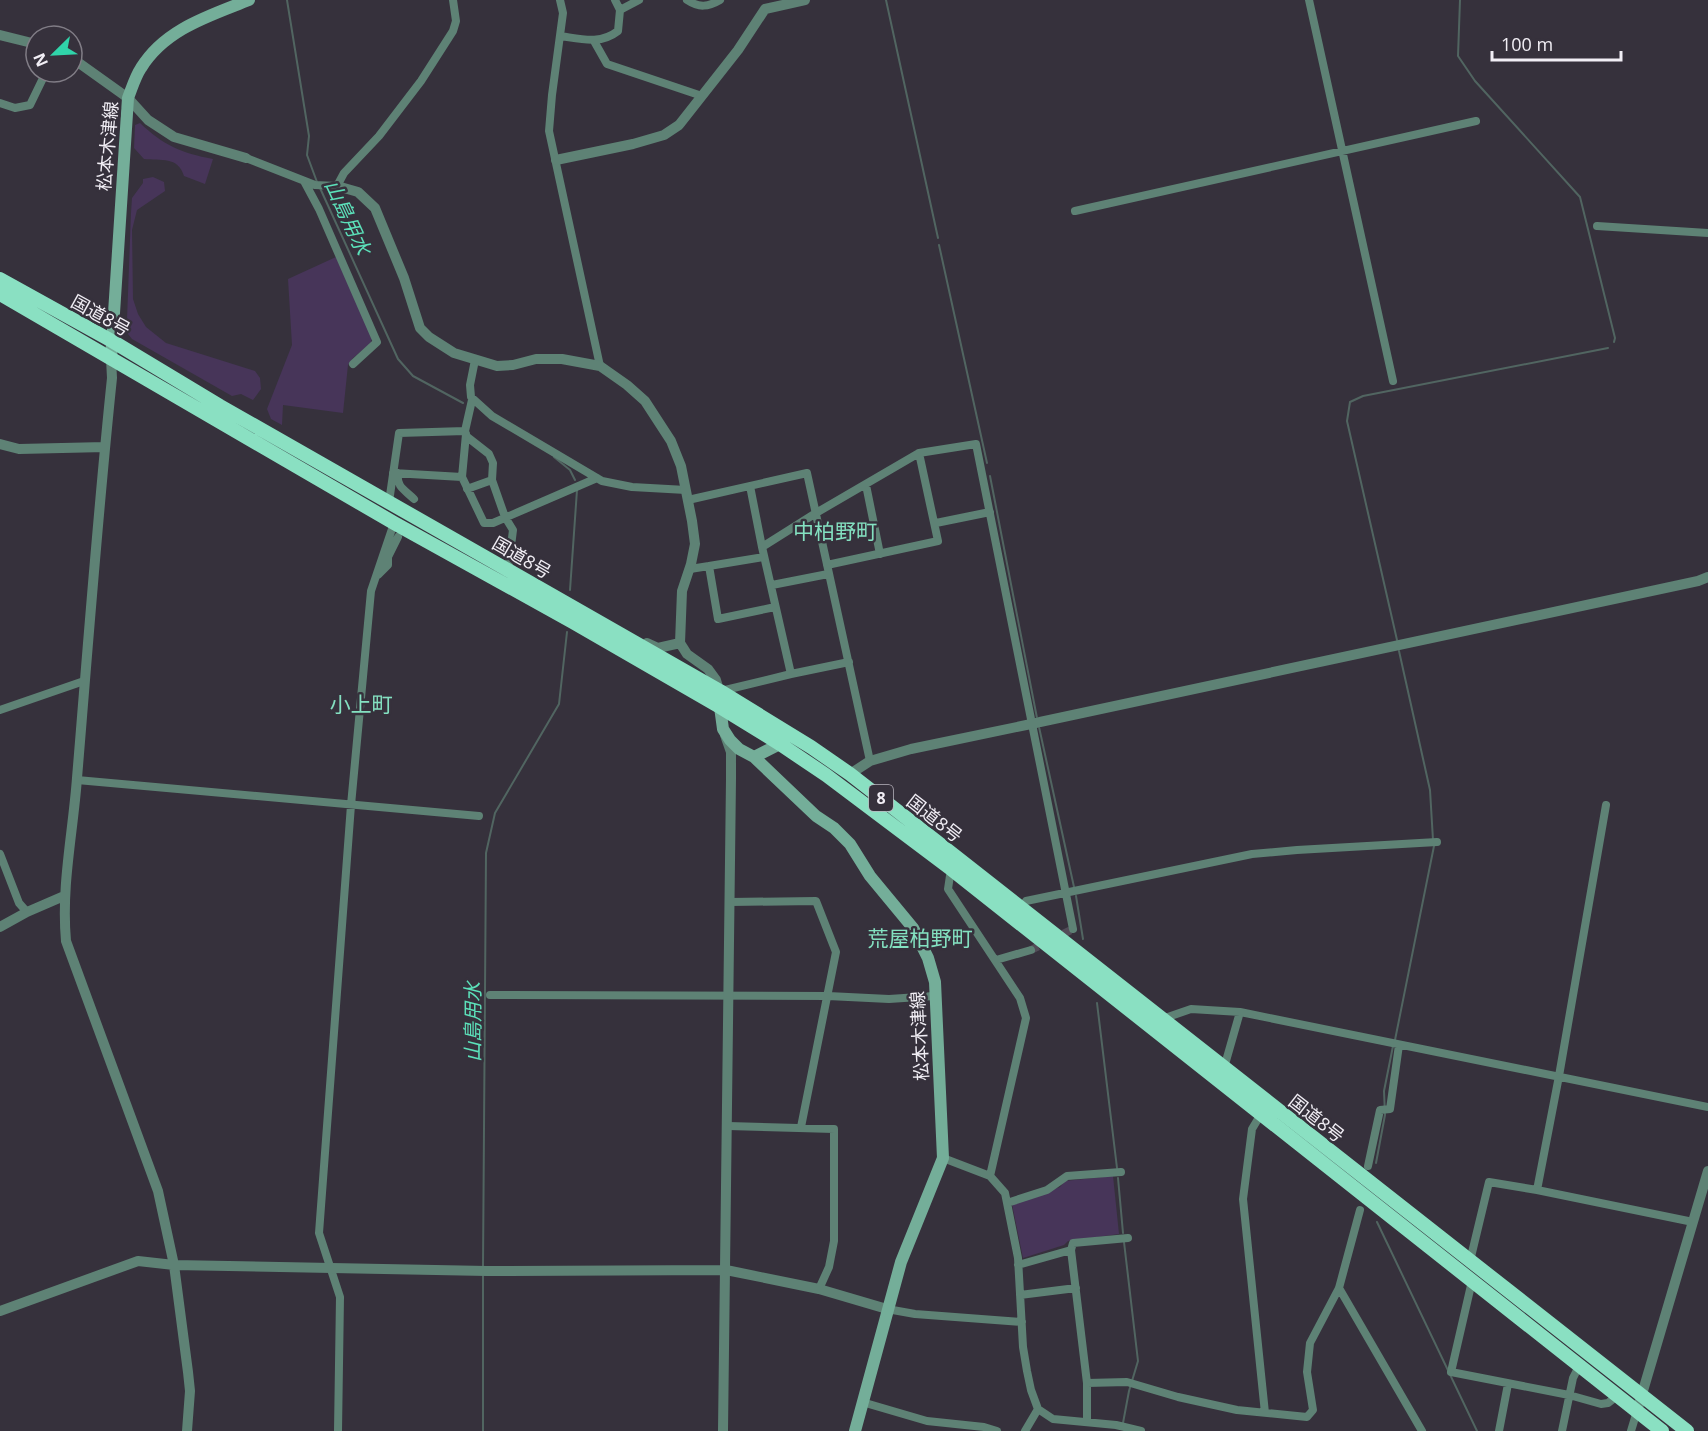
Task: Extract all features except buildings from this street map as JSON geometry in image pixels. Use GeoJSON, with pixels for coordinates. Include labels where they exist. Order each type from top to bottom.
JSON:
{"type":"FeatureCollection","features":[{"type":"Feature","properties":{"kind":"highway","name":"国道8号"},"geometry":{"type":"LineString","coordinates":[[0,279],[112,341],[720,691],[811,747],[850,774],[1686,1431]]}},
{"type":"Feature","properties":{"kind":"highway","name":"国道8号"},"geometry":{"type":"LineString","coordinates":[[0,294],[394,523],[720,707],[826,775],[951,869],[1662,1431]]}},
{"type":"Feature","properties":{"kind":"main road","name":"松本木津線"},"geometry":{"type":"LineString","coordinates":[[111,359],[128,98],[141,68],[162,42],[188,24],[249,0]]}},
{"type":"Feature","properties":{"kind":"main road"},"geometry":{"type":"LineString","coordinates":[[720,707],[723,729]]}},
{"type":"Feature","properties":{"kind":"main road","name":"松本木津線"},"geometry":{"type":"LineString","coordinates":[[723,729],[740,749],[754,757],[816,816],[842,835],[870,876],[913,928],[928,957],[935,982],[943,1158],[900,1262],[855,1431]]}},
{"type":"Feature","properties":{"kind":"main road"},"geometry":{"type":"LineString","coordinates":[[754,757],[780,744]]}},
{"type":"Feature","properties":{"kind":"street"},"geometry":{"type":"LineString","coordinates":[[337,186],[344,173],[379,136],[414,90],[453,31],[456,21],[453,0]]}},
{"type":"Feature","properties":{"kind":"street"},"geometry":{"type":"LineString","coordinates":[[561,0],[563,13],[549,130],[600,366]]}},
{"type":"Feature","properties":{"kind":"street"},"geometry":{"type":"LineString","coordinates":[[560,36],[594,41],[606,38],[618,31],[620,10],[615,0]]}},
{"type":"Feature","properties":{"kind":"street"},"geometry":{"type":"LineString","coordinates":[[620,10],[639,0]]}},
{"type":"Feature","properties":{"kind":"street"},"geometry":{"type":"LineString","coordinates":[[687,0],[700,7],[720,0]]}},
{"type":"Feature","properties":{"kind":"street"},"geometry":{"type":"LineString","coordinates":[[556,159],[633,144],[664,135],[679,125],[738,50],[764,4],[805,0]]}},
{"type":"Feature","properties":{"kind":"street"},"geometry":{"type":"LineString","coordinates":[[1310,0],[1393,381]]}},
{"type":"Feature","properties":{"kind":"street"},"geometry":{"type":"LineString","coordinates":[[0,35],[24,41]]}},
{"type":"Feature","properties":{"kind":"street"},"geometry":{"type":"LineString","coordinates":[[594,41],[607,64],[702,96]]}},
{"type":"Feature","properties":{"kind":"street"},"geometry":{"type":"LineString","coordinates":[[84,67],[128,98],[148,120],[174,137],[246,158],[319,185],[337,186],[357,192],[375,208],[404,278],[420,328],[429,337],[454,352],[497,366],[513,365],[536,359],[561,359],[600,366],[645,401],[671,441],[681,466],[695,544],[690,569],[682,591],[680,643],[687,654],[708,669],[720,691],[720,707]]}},
{"type":"Feature","properties":{"kind":"street"},"geometry":{"type":"LineString","coordinates":[[0,103],[15,108],[30,105],[40,84]]}},
{"type":"Feature","properties":{"kind":"street"},"geometry":{"type":"LineString","coordinates":[[1075,211],[1476,121]]}},
{"type":"Feature","properties":{"kind":"street"},"geometry":{"type":"LineString","coordinates":[[304,180],[377,342],[353,364]]}},
{"type":"Feature","properties":{"kind":"street"},"geometry":{"type":"LineString","coordinates":[[1597,226],[1708,233]]}},
{"type":"Feature","properties":{"kind":"street"},"geometry":{"type":"LineString","coordinates":[[111,359],[112,378],[77,780],[64,896],[66,941],[158,1191],[174,1265],[189,1381],[187,1431]]}},
{"type":"Feature","properties":{"kind":"street"},"geometry":{"type":"LineString","coordinates":[[475,360],[470,384],[472,399],[462,477],[484,523],[493,523],[597,478]]}},
{"type":"Feature","properties":{"kind":"street"},"geometry":{"type":"LineString","coordinates":[[472,399],[492,416],[602,481],[687,495],[750,486],[807,473],[870,760]]}},
{"type":"Feature","properties":{"kind":"street"},"geometry":{"type":"LineString","coordinates":[[389,502],[396,473],[399,433],[466,433]]}},
{"type":"Feature","properties":{"kind":"street"},"geometry":{"type":"LineString","coordinates":[[466,433],[466,436],[489,454],[493,463],[492,480],[505,518],[513,530],[508,570]]}},
{"type":"Feature","properties":{"kind":"street"},"geometry":{"type":"LineString","coordinates":[[0,444],[19,449],[105,447]]}},
{"type":"Feature","properties":{"kind":"street"},"geometry":{"type":"LineString","coordinates":[[762,547],[919,453],[976,444],[1036,723],[1074,929]]}},
{"type":"Feature","properties":{"kind":"street"},"geometry":{"type":"LineString","coordinates":[[772,585],[880,554],[938,542],[936,523],[919,453]]}},
{"type":"Feature","properties":{"kind":"street"},"geometry":{"type":"LineString","coordinates":[[396,473],[462,477]]}},
{"type":"Feature","properties":{"kind":"street"},"geometry":{"type":"LineString","coordinates":[[396,473],[400,488],[414,499]]}},
{"type":"Feature","properties":{"kind":"street"},"geometry":{"type":"LineString","coordinates":[[467,489],[492,480]]}},
{"type":"Feature","properties":{"kind":"street"},"geometry":{"type":"LineString","coordinates":[[866,485],[880,554]]}},
{"type":"Feature","properties":{"kind":"street"},"geometry":{"type":"LineString","coordinates":[[750,486],[791,674]]}},
{"type":"Feature","properties":{"kind":"street"},"geometry":{"type":"LineString","coordinates":[[936,523],[990,512]]}},
{"type":"Feature","properties":{"kind":"street"},"geometry":{"type":"LineString","coordinates":[[338,1431],[340,1297],[319,1233],[351,805],[371,591],[394,523]]}},
{"type":"Feature","properties":{"kind":"street"},"geometry":{"type":"LineString","coordinates":[[375,579],[388,565],[388,557],[398,537]]}},
{"type":"Feature","properties":{"kind":"street"},"geometry":{"type":"LineString","coordinates":[[690,569],[764,557]]}},
{"type":"Feature","properties":{"kind":"street"},"geometry":{"type":"LineString","coordinates":[[709,566],[718,619],[775,607]]}},
{"type":"Feature","properties":{"kind":"street"},"geometry":{"type":"LineString","coordinates":[[850,774],[870,760],[911,748],[1686,584],[1708,577]]}},
{"type":"Feature","properties":{"kind":"street"},"geometry":{"type":"LineString","coordinates":[[587,615],[608,620],[658,648],[680,643]]}},
{"type":"Feature","properties":{"kind":"street"},"geometry":{"type":"LineString","coordinates":[[720,691],[849,662]]}},
{"type":"Feature","properties":{"kind":"street"},"geometry":{"type":"LineString","coordinates":[[0,710],[84,681]]}},
{"type":"Feature","properties":{"kind":"street"},"geometry":{"type":"LineString","coordinates":[[723,729],[730,752],[728,1126],[723,1431]]}},
{"type":"Feature","properties":{"kind":"street"},"geometry":{"type":"LineString","coordinates":[[77,780],[479,816]]}},
{"type":"Feature","properties":{"kind":"street"},"geometry":{"type":"LineString","coordinates":[[1538,1190],[1606,805]]}},
{"type":"Feature","properties":{"kind":"street"},"geometry":{"type":"LineString","coordinates":[[1021,908],[1026,901],[1252,854],[1433,843]]}},
{"type":"Feature","properties":{"kind":"street"},"geometry":{"type":"LineString","coordinates":[[0,854],[19,903],[27,912]]}},
{"type":"Feature","properties":{"kind":"street"},"geometry":{"type":"LineString","coordinates":[[951,869],[948,889],[1020,998],[1026,1018],[990,1176]]}},
{"type":"Feature","properties":{"kind":"street"},"geometry":{"type":"LineString","coordinates":[[0,927],[64,896]]}},
{"type":"Feature","properties":{"kind":"street"},"geometry":{"type":"LineString","coordinates":[[730,902],[816,901],[836,952],[801,1126]]}},
{"type":"Feature","properties":{"kind":"street"},"geometry":{"type":"LineString","coordinates":[[996,960],[1031,951]]}},
{"type":"Feature","properties":{"kind":"street"},"geometry":{"type":"LineString","coordinates":[[490,995],[828,996],[889,999],[934,996]]}},
{"type":"Feature","properties":{"kind":"street"},"geometry":{"type":"LineString","coordinates":[[1162,1019],[1191,1009],[1240,1012],[1708,1107]]}},
{"type":"Feature","properties":{"kind":"street"},"geometry":{"type":"LineString","coordinates":[[1224,1068],[1240,1012]]}},
{"type":"Feature","properties":{"kind":"street"},"geometry":{"type":"LineString","coordinates":[[1368,1167],[1380,1110],[1390,1109],[1395,1044]]}},
{"type":"Feature","properties":{"kind":"street"},"geometry":{"type":"LineString","coordinates":[[1261,1114],[1252,1129],[1243,1199],[1265,1413]]}},
{"type":"Feature","properties":{"kind":"street"},"geometry":{"type":"LineString","coordinates":[[728,1126],[834,1128],[834,1241],[829,1267],[819,1289]]}},
{"type":"Feature","properties":{"kind":"street"},"geometry":{"type":"LineString","coordinates":[[943,1158],[990,1176],[1005,1193],[1018,1265],[1027,1371],[1038,1409],[1053,1419],[1116,1425],[1141,1431]]}},
{"type":"Feature","properties":{"kind":"street"},"geometry":{"type":"LineString","coordinates":[[1007,1203],[1047,1190],[1067,1176],[1120,1172]]}},
{"type":"Feature","properties":{"kind":"street"},"geometry":{"type":"LineString","coordinates":[[1631,1431],[1708,1172]]}},
{"type":"Feature","properties":{"kind":"street"},"geometry":{"type":"LineString","coordinates":[[1470,1261],[1489,1182],[1693,1222]]}},
{"type":"Feature","properties":{"kind":"street"},"geometry":{"type":"LineString","coordinates":[[1087,1383],[1127,1382],[1178,1397],[1237,1410],[1307,1417],[1313,1410],[1307,1372],[1310,1343],[1339,1288],[1360,1210]]}},
{"type":"Feature","properties":{"kind":"street"},"geometry":{"type":"LineString","coordinates":[[1087,1422],[1087,1383],[1071,1250],[1073,1243],[1128,1238]]}},
{"type":"Feature","properties":{"kind":"street"},"geometry":{"type":"LineString","coordinates":[[1018,1265],[1071,1250]]}},
{"type":"Feature","properties":{"kind":"street"},"geometry":{"type":"LineString","coordinates":[[0,1311],[138,1262],[174,1265],[483,1271],[726,1270],[819,1289],[887,1309],[915,1314],[1022,1322]]}},
{"type":"Feature","properties":{"kind":"street"},"geometry":{"type":"LineString","coordinates":[[1472,1281],[1451,1372],[1569,1395],[1601,1404],[1608,1403],[1617,1396]]}},
{"type":"Feature","properties":{"kind":"street"},"geometry":{"type":"LineString","coordinates":[[1020,1294],[1076,1288]]}},
{"type":"Feature","properties":{"kind":"street"},"geometry":{"type":"LineString","coordinates":[[1339,1288],[1422,1431]]}},
{"type":"Feature","properties":{"kind":"street"},"geometry":{"type":"LineString","coordinates":[[1562,1431],[1573,1378],[1579,1366]]}},
{"type":"Feature","properties":{"kind":"street"},"geometry":{"type":"LineString","coordinates":[[1499,1431],[1508,1384]]}},
{"type":"Feature","properties":{"kind":"street"},"geometry":{"type":"LineString","coordinates":[[862,1402],[927,1421],[984,1427],[997,1431]]}},
{"type":"Feature","properties":{"kind":"street"},"geometry":{"type":"LineString","coordinates":[[1025,1431],[1038,1409]]}},
{"type":"Feature","properties":{"kind":"shaded area"},"geometry":{"type":"Polygon","coordinates":[[[140,123],[173,147],[213,159],[205,184],[184,176],[178,165],[173,162],[144,159],[134,148],[135,125],[140,123]]]}},
{"type":"Feature","properties":{"kind":"shaded area"},"geometry":{"type":"Polygon","coordinates":[[[153,177],[164,182],[165,191],[137,210],[132,230],[133,299],[138,314],[146,327],[166,343],[255,371],[260,378],[261,389],[253,400],[241,394],[232,396],[132,339],[128,334],[132,198],[143,183],[143,179],[153,177]]]}},
{"type":"Feature","properties":{"kind":"shaded area"},"geometry":{"type":"Polygon","coordinates":[[[336,257],[372,337],[371,343],[348,365],[343,413],[283,405],[282,425],[271,419],[267,409],[292,345],[288,279],[336,257]]]}},
{"type":"Feature","properties":{"kind":"shaded area"},"geometry":{"type":"Polygon","coordinates":[[[1113,1176],[1119,1234],[1068,1241],[1064,1245],[1023,1258],[1012,1204],[1060,1187],[1065,1181],[1113,1176]]]}},
{"type":"Feature","properties":{"kind":"waterway","name":"山島用水"},"geometry":{"type":"LineString","coordinates":[[287,0],[309,136],[307,155],[317,182]]}},
{"type":"Feature","properties":{"kind":"waterway"},"geometry":{"type":"LineString","coordinates":[[886,0],[938,238]]}},
{"type":"Feature","properties":{"kind":"waterway"},"geometry":{"type":"LineString","coordinates":[[1460,0],[1458,56],[1475,81],[1580,197],[1615,338],[1614,342]]}},
{"type":"Feature","properties":{"kind":"waterway","name":"山島用水"},"geometry":{"type":"LineString","coordinates":[[320,188],[398,359],[413,376],[463,403]]}},
{"type":"Feature","properties":{"kind":"waterway"},"geometry":{"type":"LineString","coordinates":[[939,245],[987,463]]}},
{"type":"Feature","properties":{"kind":"waterway"},"geometry":{"type":"LineString","coordinates":[[1397,640],[1347,421],[1350,402],[1363,396],[1608,348]]}},
{"type":"Feature","properties":{"kind":"waterway","name":"山島用水"},"geometry":{"type":"LineString","coordinates":[[554,457],[570,470],[575,480]]}},
{"type":"Feature","properties":{"kind":"waterway"},"geometry":{"type":"LineString","coordinates":[[990,476],[1037,718]]}},
{"type":"Feature","properties":{"kind":"waterway","name":"山島用水"},"geometry":{"type":"LineString","coordinates":[[570,590],[577,490]]}},
{"type":"Feature","properties":{"kind":"waterway","name":"山島用水"},"geometry":{"type":"LineString","coordinates":[[483,1267],[486,853],[495,813],[559,704],[567,632]]}},
{"type":"Feature","properties":{"kind":"waterway"},"geometry":{"type":"LineString","coordinates":[[1399,651],[1430,790],[1433,840]]}},
{"type":"Feature","properties":{"kind":"waterway"},"geometry":{"type":"LineString","coordinates":[[1039,727],[1074,887]]}},
{"type":"Feature","properties":{"kind":"waterway"},"geometry":{"type":"LineString","coordinates":[[1395,1040],[1434,846]]}},
{"type":"Feature","properties":{"kind":"waterway"},"geometry":{"type":"LineString","coordinates":[[1076,896],[1083,939]]}},
{"type":"Feature","properties":{"kind":"waterway"},"geometry":{"type":"LineString","coordinates":[[1097,1003],[1117,1168]]}},
{"type":"Feature","properties":{"kind":"waterway"},"geometry":{"type":"LineString","coordinates":[[1376,1163],[1385,1115],[1384,1091],[1393,1046]]}},
{"type":"Feature","properties":{"kind":"waterway"},"geometry":{"type":"LineString","coordinates":[[1118,1178],[1123,1233]]}},
{"type":"Feature","properties":{"kind":"waterway"},"geometry":{"type":"LineString","coordinates":[[1377,1222],[1477,1431]]}},
{"type":"Feature","properties":{"kind":"waterway"},"geometry":{"type":"LineString","coordinates":[[1123,1423],[1138,1361],[1124,1242]]}},
{"type":"Feature","properties":{"kind":"waterway","name":"山島用水"},"geometry":{"type":"LineString","coordinates":[[483,1276],[483,1431]]}},
{"type":"Feature","properties":{"kind":"tunnel"},"geometry":{"type":"LineString","coordinates":[[1031,950],[1073,929]]}},
{"type":"Feature","properties":{"kind":"district","name":"中柏野町"},"geometry":{"type":"Point","coordinates":[835,531]}},
{"type":"Feature","properties":{"kind":"district","name":"小上町"},"geometry":{"type":"Point","coordinates":[361,704]}},
{"type":"Feature","properties":{"kind":"district","name":"荒屋柏野町"},"geometry":{"type":"Point","coordinates":[920,938]}}]}
